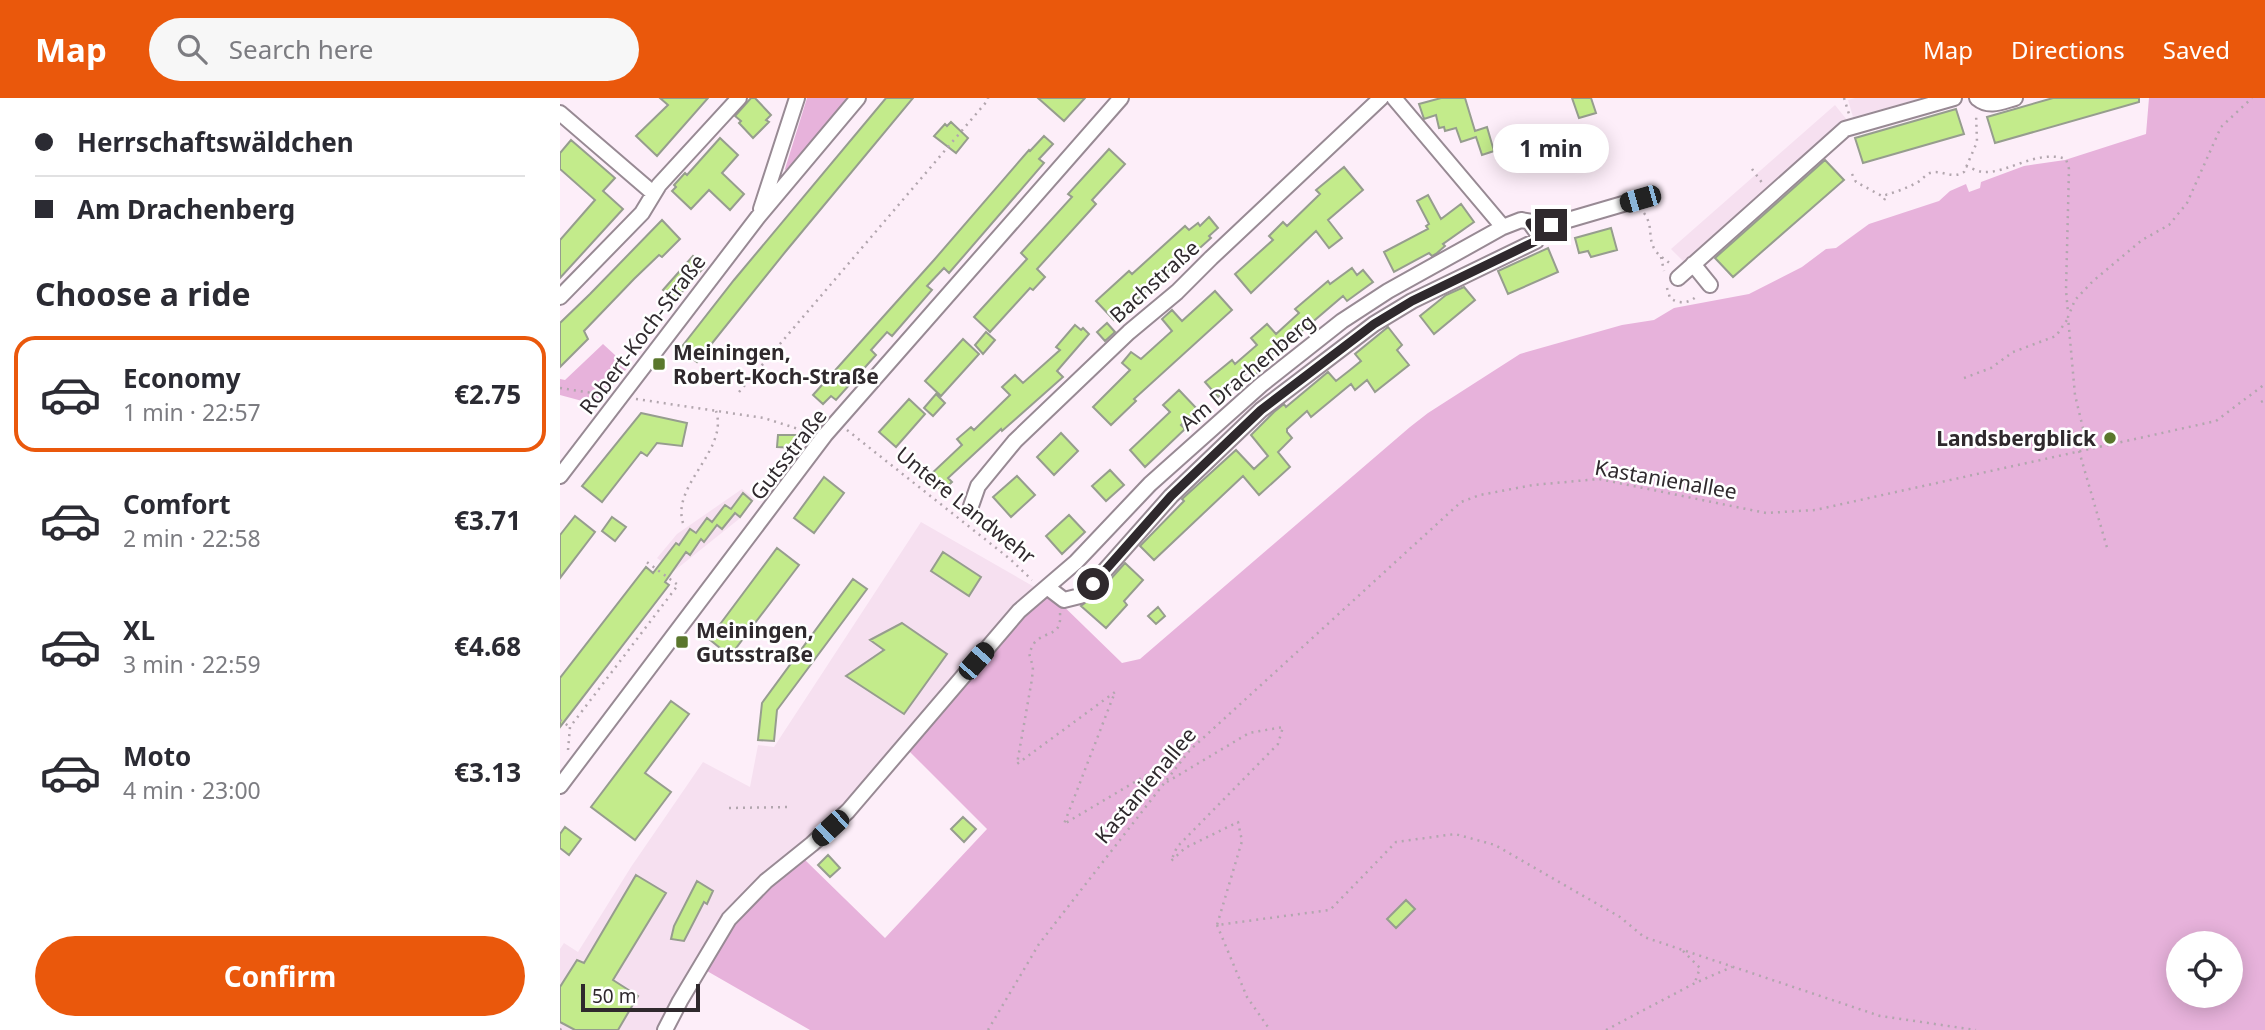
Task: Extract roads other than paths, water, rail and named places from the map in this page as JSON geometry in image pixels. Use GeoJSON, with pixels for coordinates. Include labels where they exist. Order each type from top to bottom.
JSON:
{"type":"FeatureCollection","features":[{"type":"Feature","properties":{"kind":"street"},"geometry":{"type":"LineString","coordinates":[[560,297],[642,213],[653,193],[739,98]]}},
{"type":"Feature","properties":{"kind":"street","name":"Robert-Koch-Straße"},"geometry":{"type":"LineString","coordinates":[[758,217],[797,98]]}},
{"type":"Feature","properties":{"kind":"street","name":"Robert-Koch-Straße"},"geometry":{"type":"LineString","coordinates":[[560,476],[629,397],[758,217],[858,98]]}},
{"type":"Feature","properties":{"kind":"street","name":"Gutsstraße"},"geometry":{"type":"LineString","coordinates":[[560,786],[825,435],[1121,98]]}},
{"type":"Feature","properties":{"kind":"street","name":"Bachstraße"},"geometry":{"type":"LineString","coordinates":[[971,506],[978,486],[1015,442],[1381,98]]}},
{"type":"Feature","properties":{"kind":"street"},"geometry":{"type":"LineString","coordinates":[[1394,98],[1503,227]]}},
{"type":"Feature","properties":{"kind":"street"},"geometry":{"type":"LineString","coordinates":[[1680,276],[1845,129],[1954,98]]}},
{"type":"Feature","properties":{"kind":"street"},"geometry":{"type":"LineString","coordinates":[[1979,99],[1984,104],[1993,104],[2015,98]]}},
{"type":"Feature","properties":{"kind":"street"},"geometry":{"type":"LineString","coordinates":[[560,113],[653,193]]}},
{"type":"Feature","properties":{"kind":"street","name":"Am Drachenberg"},"geometry":{"type":"LineString","coordinates":[[665,1030],[729,919],[766,881],[848,811],[1019,611],[1098,540],[1150,484],[1228,414],[1313,343],[1368,302],[1503,227],[1521,220],[1551,225],[1640,199]]}},
{"type":"Feature","properties":{"kind":"street","name":"Am Drachenberg"},"geometry":{"type":"LineString","coordinates":[[1045,589],[1064,600],[1080,596],[1171,496],[1261,410],[1374,324],[1412,301],[1536,241],[1538,234],[1530,223]]}},
{"type":"Feature","properties":{"kind":"street"},"geometry":{"type":"LineString","coordinates":[[1693,264],[1710,285]]}},
{"type":"Feature","properties":{"kind":"place","name":"Meiningen, Robert-Koch-Straße"},"geometry":{"type":"Point","coordinates":[659,364]}},
{"type":"Feature","properties":{"kind":"place","name":"Landsbergblick"},"geometry":{"type":"Point","coordinates":[2110,438]}},
{"type":"Feature","properties":{"kind":"place","name":"Meiningen, Gutsstraße"},"geometry":{"type":"Point","coordinates":[682,642]}}]}
